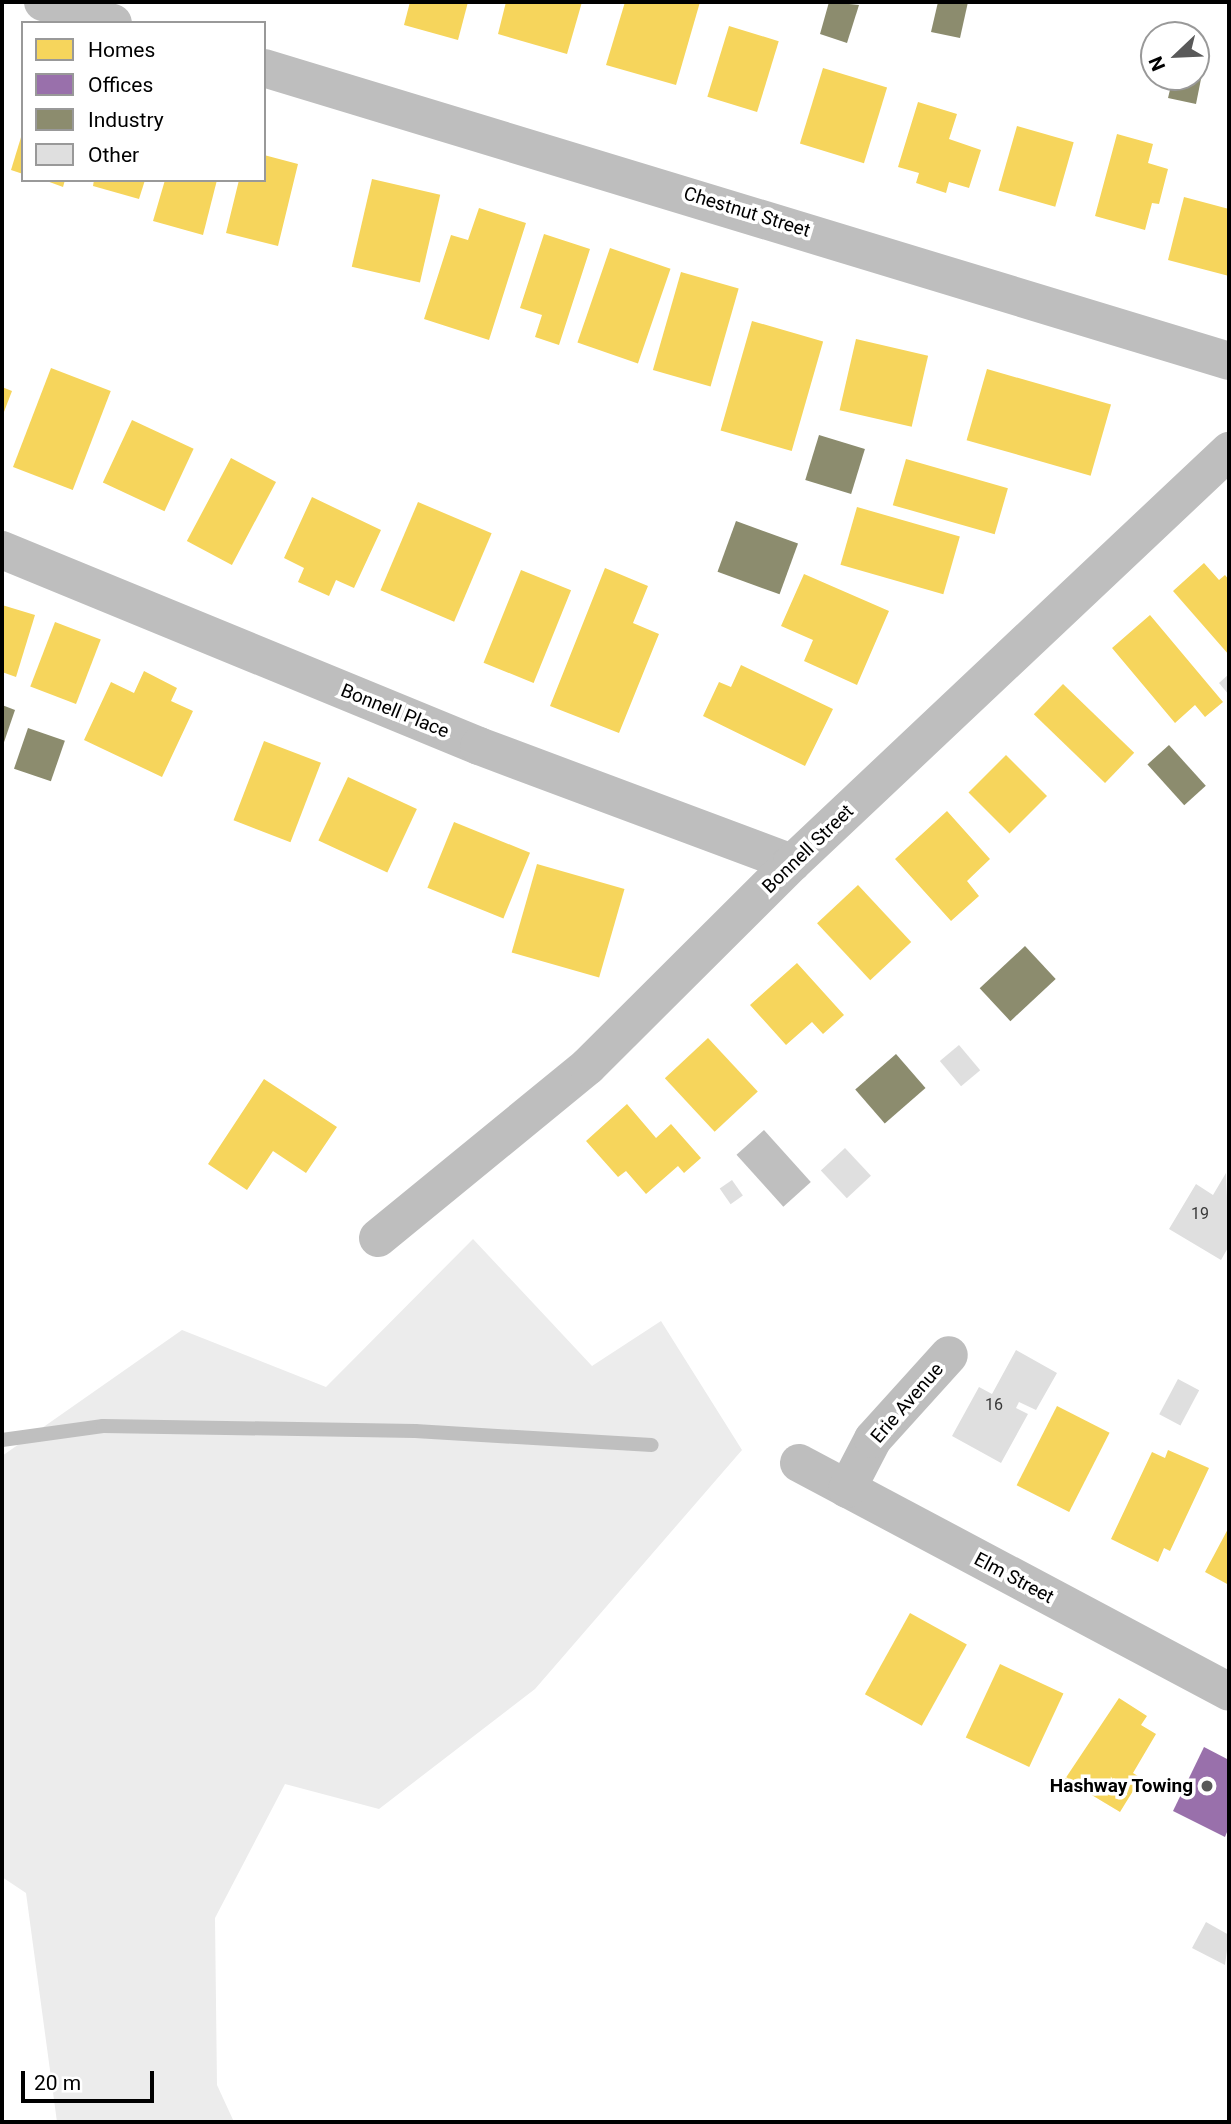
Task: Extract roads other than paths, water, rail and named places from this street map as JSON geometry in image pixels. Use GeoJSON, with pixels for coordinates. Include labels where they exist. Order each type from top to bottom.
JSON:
{"type":"FeatureCollection","features":[{"type":"Feature","properties":{"kind":"street"},"geometry":{"type":"LineString","coordinates":[[43,2],[106,21]]}},
{"type":"Feature","properties":{"kind":"street","name":"Chestnut Street"},"geometry":{"type":"LineString","coordinates":[[266,69],[1229,360]]}},
{"type":"Feature","properties":{"kind":"street","name":"Bonnell Street"},"geometry":{"type":"LineString","coordinates":[[378,1238],[588,1066],[792,863],[1229,451]]}},
{"type":"Feature","properties":{"kind":"street","name":"Bonnell Place"},"geometry":{"type":"LineString","coordinates":[[2,551],[479,746],[792,863]]}},
{"type":"Feature","properties":{"kind":"street","name":"Erie Avenue"},"geometry":{"type":"LineString","coordinates":[[847,1489],[873,1439],[949,1355]]}},
{"type":"Feature","properties":{"kind":"street","name":"Elm Street"},"geometry":{"type":"LineString","coordinates":[[799,1463],[1229,1692]]}},
{"type":"Feature","properties":{"kind":"waterway"},"geometry":{"type":"LineString","coordinates":[[2,1440],[103,1426],[415,1431],[652,1445]]}},
{"type":"Feature","properties":{"kind":"place","name":"Hashway Towing"},"geometry":{"type":"Point","coordinates":[1207,1786]}}]}
